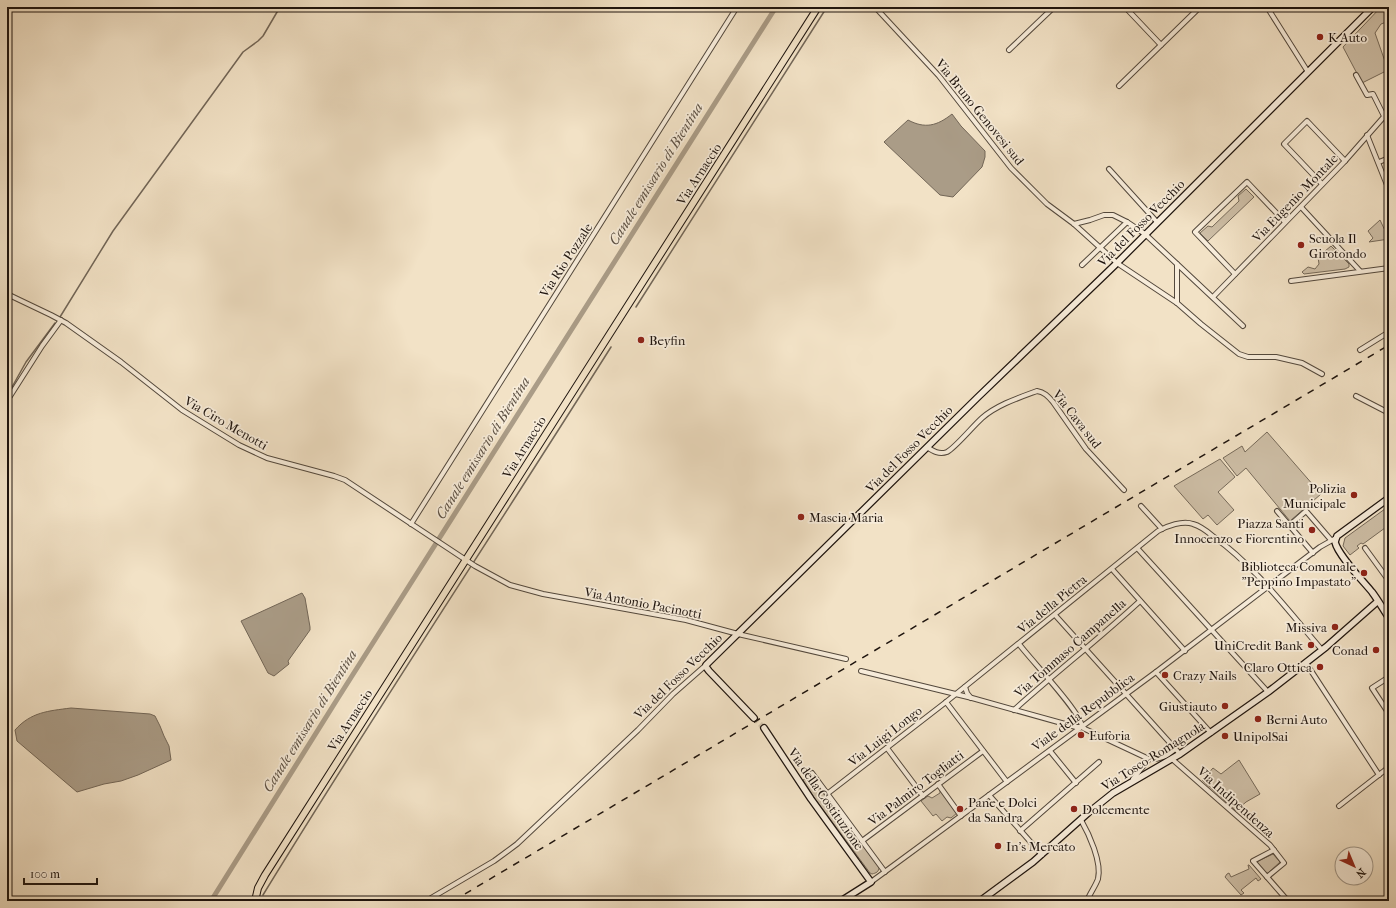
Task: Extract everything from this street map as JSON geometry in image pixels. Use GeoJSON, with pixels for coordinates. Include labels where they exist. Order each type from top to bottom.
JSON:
{"type":"FeatureCollection","features":[{"type":"Feature","properties":{"kind":"main road","name":"Via Arnaccio"},"geometry":{"type":"LineString","coordinates":[[255,901],[258,888],[265,875],[469,561],[818,7]]}},
{"type":"Feature","properties":{"kind":"street","name":"Via Rio Pozzale"},"geometry":{"type":"LineString","coordinates":[[411,524],[737,7]]}},
{"type":"Feature","properties":{"kind":"street","name":"Via Bruno Genovesi sud"},"geometry":{"type":"LineString","coordinates":[[875,7],[939,76],[1011,168],[1047,204],[1074,224],[1117,263]]}},
{"type":"Feature","properties":{"kind":"street"},"geometry":{"type":"LineString","coordinates":[[1009,50],[1054,7]]}},
{"type":"Feature","properties":{"kind":"street"},"geometry":{"type":"LineString","coordinates":[[1124,7],[1161,45]]}},
{"type":"Feature","properties":{"kind":"street"},"geometry":{"type":"LineString","coordinates":[[1119,86],[1200,7]]}},
{"type":"Feature","properties":{"kind":"street"},"geometry":{"type":"LineString","coordinates":[[1267,7],[1308,72]]}},
{"type":"Feature","properties":{"kind":"street","name":"Via del Fosso Vecchio"},"geometry":{"type":"LineString","coordinates":[[426,901],[494,860],[517,844],[642,726],[673,694],[738,634],[927,447],[1117,263],[1373,7]]}},
{"type":"Feature","properties":{"kind":"street"},"geometry":{"type":"LineString","coordinates":[[1356,75],[1367,95],[1373,94],[1384,116]]}},
{"type":"Feature","properties":{"kind":"street","name":"Via Eugenio Montale"},"geometry":{"type":"LineString","coordinates":[[1213,298],[1345,161],[1389,111]]}},
{"type":"Feature","properties":{"kind":"street"},"geometry":{"type":"LineString","coordinates":[[1322,184],[1284,144],[1307,121],[1345,161]]}},
{"type":"Feature","properties":{"kind":"street"},"geometry":{"type":"LineString","coordinates":[[1367,135],[1389,190]]}},
{"type":"Feature","properties":{"kind":"street"},"geometry":{"type":"LineString","coordinates":[[1379,162],[1389,158]]}},
{"type":"Feature","properties":{"kind":"street"},"geometry":{"type":"LineString","coordinates":[[1109,169],[1157,222]]}},
{"type":"Feature","properties":{"kind":"street"},"geometry":{"type":"LineString","coordinates":[[1235,274],[1195,232],[1247,182],[1285,222]]}},
{"type":"Feature","properties":{"kind":"street"},"geometry":{"type":"LineString","coordinates":[[1301,207],[1360,271]]}},
{"type":"Feature","properties":{"kind":"street"},"geometry":{"type":"LineString","coordinates":[[1074,224],[1108,214],[1127,222],[1145,234],[1242,326]]}},
{"type":"Feature","properties":{"kind":"street"},"geometry":{"type":"LineString","coordinates":[[1082,265],[1127,222]]}},
{"type":"Feature","properties":{"kind":"street"},"geometry":{"type":"LineString","coordinates":[[1117,263],[1177,303],[1242,356],[1251,358],[1271,356],[1289,360],[1305,364],[1322,374]]}},
{"type":"Feature","properties":{"kind":"street"},"geometry":{"type":"LineString","coordinates":[[1177,264],[1177,303]]}},
{"type":"Feature","properties":{"kind":"street"},"geometry":{"type":"LineString","coordinates":[[1291,281],[1389,268]]}},
{"type":"Feature","properties":{"kind":"street","name":"Via Ciro Menotti"},"geometry":{"type":"LineString","coordinates":[[7,294],[61,320],[121,362],[182,410],[211,429],[239,445],[267,458],[345,480],[469,561]]}},
{"type":"Feature","properties":{"kind":"street"},"geometry":{"type":"LineString","coordinates":[[7,401],[42,346],[61,320]]}},
{"type":"Feature","properties":{"kind":"street"},"geometry":{"type":"LineString","coordinates":[[1360,350],[1389,332]]}},
{"type":"Feature","properties":{"kind":"street","name":"Via Cava sud"},"geometry":{"type":"LineString","coordinates":[[927,447],[937,453],[948,451],[971,428],[993,411],[1037,391],[1041,391],[1053,402],[1086,449],[1124,490]]}},
{"type":"Feature","properties":{"kind":"street"},"geometry":{"type":"LineString","coordinates":[[1356,396],[1389,413]]}},
{"type":"Feature","properties":{"kind":"street"},"geometry":{"type":"LineString","coordinates":[[1333,539],[1389,498]]}},
{"type":"Feature","properties":{"kind":"street"},"geometry":{"type":"LineString","coordinates":[[1141,506],[1162,529],[1184,523],[1191,523],[1232,550],[1268,588],[1322,650]]}},
{"type":"Feature","properties":{"kind":"street"},"geometry":{"type":"LineString","coordinates":[[1277,511],[1313,553]]}},
{"type":"Feature","properties":{"kind":"street"},"geometry":{"type":"LineString","coordinates":[[1290,526],[1306,511],[1333,539],[1336,546],[1373,593],[1377,602],[1389,618]]}},
{"type":"Feature","properties":{"kind":"street","name":"Via della Pietra"},"geometry":{"type":"LineString","coordinates":[[956,694],[1162,529]]}},
{"type":"Feature","properties":{"kind":"street","name":"Viale della Repubblica"},"geometry":{"type":"LineString","coordinates":[[841,901],[885,872],[1050,751],[1333,539]]}},
{"type":"Feature","properties":{"kind":"street"},"geometry":{"type":"LineString","coordinates":[[1365,548],[1389,581]]}},
{"type":"Feature","properties":{"kind":"street"},"geometry":{"type":"LineString","coordinates":[[1138,549],[1268,692]]}},
{"type":"Feature","properties":{"kind":"street","name":"Via Antonio Pacinotti"},"geometry":{"type":"LineString","coordinates":[[469,561],[475,566],[506,583],[524,590],[593,604],[678,618],[738,634],[846,659]]}},
{"type":"Feature","properties":{"kind":"street"},"geometry":{"type":"LineString","coordinates":[[1112,569],[1185,651]]}},
{"type":"Feature","properties":{"kind":"street","name":"Via Tommaso Campanella"},"geometry":{"type":"LineString","coordinates":[[1014,710],[1140,601]]}},
{"type":"Feature","properties":{"kind":"street","name":"Via Tosco-Romagnola"},"geometry":{"type":"LineString","coordinates":[[980,901],[1042,855],[1113,793],[1180,754],[1212,733],[1268,692],[1322,650],[1377,602]]}},
{"type":"Feature","properties":{"kind":"street"},"geometry":{"type":"LineString","coordinates":[[1055,615],[1180,754]]}},
{"type":"Feature","properties":{"kind":"street"},"geometry":{"type":"LineString","coordinates":[[1018,644],[1049,679],[1082,722],[1082,727]]}},
{"type":"Feature","properties":{"kind":"street"},"geometry":{"type":"LineString","coordinates":[[1306,663],[1379,775]]}},
{"type":"Feature","properties":{"kind":"street"},"geometry":{"type":"LineString","coordinates":[[706,665],[709,671],[754,718]]}},
{"type":"Feature","properties":{"kind":"street"},"geometry":{"type":"LineString","coordinates":[[861,671],[972,698],[1076,727],[1082,727],[1149,759],[1159,759],[1175,749]]}},
{"type":"Feature","properties":{"kind":"street"},"geometry":{"type":"LineString","coordinates":[[1156,672],[1212,733]]}},
{"type":"Feature","properties":{"kind":"street"},"geometry":{"type":"LineString","coordinates":[[1389,677],[1372,688],[1389,714]]}},
{"type":"Feature","properties":{"kind":"street"},"geometry":{"type":"LineString","coordinates":[[965,687],[967,693],[972,698]]}},
{"type":"Feature","properties":{"kind":"street","name":"Via Luigi Longo"},"geometry":{"type":"LineString","coordinates":[[827,794],[956,694]]}},
{"type":"Feature","properties":{"kind":"street"},"geometry":{"type":"LineString","coordinates":[[946,702],[1007,782]]}},
{"type":"Feature","properties":{"kind":"street","name":"Via della Costituzione"},"geometry":{"type":"LineString","coordinates":[[764,728],[811,799],[871,882]]}},
{"type":"Feature","properties":{"kind":"street"},"geometry":{"type":"LineString","coordinates":[[887,748],[923,796]]}},
{"type":"Feature","properties":{"kind":"street","name":"Via Palmiro Togliatti"},"geometry":{"type":"LineString","coordinates":[[862,841],[983,751]]}},
{"type":"Feature","properties":{"kind":"street"},"geometry":{"type":"LineString","coordinates":[[1050,751],[1076,783]]}},
{"type":"Feature","properties":{"kind":"street"},"geometry":{"type":"LineString","coordinates":[[1131,782],[1149,759]]}},
{"type":"Feature","properties":{"kind":"street","name":"Via Indipendenza"},"geometry":{"type":"LineString","coordinates":[[1172,759],[1274,850],[1284,862],[1267,877]]}},
{"type":"Feature","properties":{"kind":"street"},"geometry":{"type":"LineString","coordinates":[[1020,831],[1099,762]]}},
{"type":"Feature","properties":{"kind":"street"},"geometry":{"type":"LineString","coordinates":[[1339,806],[1389,767]]}},
{"type":"Feature","properties":{"kind":"street"},"geometry":{"type":"LineString","coordinates":[[812,773],[885,872]]}},
{"type":"Feature","properties":{"kind":"street"},"geometry":{"type":"LineString","coordinates":[[938,784],[961,816]]}},
{"type":"Feature","properties":{"kind":"street"},"geometry":{"type":"LineString","coordinates":[[989,795],[1042,855]]}},
{"type":"Feature","properties":{"kind":"street"},"geometry":{"type":"LineString","coordinates":[[1081,820],[1092,841],[1098,869],[1097,879],[1086,901]]}},
{"type":"Feature","properties":{"kind":"street"},"geometry":{"type":"LineString","coordinates":[[1274,850],[1253,861],[1288,901]]}},
{"type":"Feature","properties":{"kind":"shaded area"},"geometry":{"type":"Polygon","coordinates":[[[1381,7],[1389,7],[1389,21],[1381,24],[1375,33],[1388,70],[1362,83],[1343,47],[1381,7]]]}},
{"type":"Feature","properties":{"kind":"shaded area"},"geometry":{"type":"Polygon","coordinates":[[[952,114],[961,126],[985,151],[982,167],[953,197],[940,195],[884,142],[908,120],[920,125],[931,125],[936,124],[952,114]]]}},
{"type":"Feature","properties":{"kind":"shaded area"},"geometry":{"type":"Polygon","coordinates":[[[1246,189],[1254,197],[1208,241],[1200,233],[1208,226],[1212,227],[1239,201],[1238,196],[1246,189]]]}},
{"type":"Feature","properties":{"kind":"shaded area"},"geometry":{"type":"Polygon","coordinates":[[[1380,220],[1389,239],[1369,242],[1373,238],[1368,231],[1380,220]]]}},
{"type":"Feature","properties":{"kind":"shaded area"},"geometry":{"type":"Polygon","coordinates":[[[1331,246],[1349,264],[1349,267],[1345,269],[1304,274],[1302,272],[1308,267],[1315,269],[1319,264],[1318,257],[1331,246]]]}},
{"type":"Feature","properties":{"kind":"shaded area"},"geometry":{"type":"Polygon","coordinates":[[[1267,432],[1321,494],[1290,521],[1246,468],[1237,476],[1223,458],[1242,446],[1245,452],[1267,432]]]}},
{"type":"Feature","properties":{"kind":"shaded area"},"geometry":{"type":"Polygon","coordinates":[[[1220,459],[1235,477],[1218,492],[1234,510],[1217,525],[1208,515],[1203,519],[1174,486],[1220,459]]]}},
{"type":"Feature","properties":{"kind":"shaded area"},"geometry":{"type":"Polygon","coordinates":[[[1389,506],[1389,525],[1363,544],[1361,543],[1357,546],[1359,548],[1350,555],[1343,546],[1345,538],[1389,506]]]}},
{"type":"Feature","properties":{"kind":"shaded area"},"geometry":{"type":"Polygon","coordinates":[[[302,593],[305,598],[310,630],[288,661],[289,664],[274,676],[268,673],[241,621],[302,593]]]}},
{"type":"Feature","properties":{"kind":"shaded area"},"geometry":{"type":"Polygon","coordinates":[[[71,708],[150,714],[155,716],[169,746],[171,760],[121,781],[104,784],[77,792],[17,741],[15,730],[27,719],[40,713],[71,708]]]}},
{"type":"Feature","properties":{"kind":"shaded area"},"geometry":{"type":"Polygon","coordinates":[[[1239,760],[1260,794],[1246,802],[1236,811],[1202,780],[1213,768],[1221,774],[1239,760]]]}},
{"type":"Feature","properties":{"kind":"shaded area"},"geometry":{"type":"Polygon","coordinates":[[[810,776],[879,867],[877,872],[872,874],[870,873],[813,796],[803,780],[810,776]]]}},
{"type":"Feature","properties":{"kind":"shaded area"},"geometry":{"type":"Polygon","coordinates":[[[940,789],[957,813],[951,818],[947,817],[942,821],[936,814],[933,816],[921,801],[928,796],[932,798],[940,793],[940,789]]]}},
{"type":"Feature","properties":{"kind":"shaded area"},"geometry":{"type":"Polygon","coordinates":[[[1273,854],[1280,862],[1268,873],[1266,873],[1257,863],[1258,861],[1273,854]]]}},
{"type":"Feature","properties":{"kind":"shaded area"},"geometry":{"type":"Polygon","coordinates":[[[1248,865],[1261,879],[1258,881],[1256,878],[1241,890],[1244,893],[1241,895],[1225,877],[1229,873],[1231,877],[1249,869],[1248,865]]]}},
{"type":"Feature","properties":{"kind":"waterway"},"geometry":{"type":"LineString","coordinates":[[60,317],[113,231],[243,52],[263,36],[280,7]]}},
{"type":"Feature","properties":{"kind":"waterway","name":"Canale emissario di Bientina"},"geometry":{"type":"LineString","coordinates":[[211,901],[776,7]]}},
{"type":"Feature","properties":{"kind":"waterway"},"geometry":{"type":"LineString","coordinates":[[636,307],[827,7]]}},
{"type":"Feature","properties":{"kind":"waterway"},"geometry":{"type":"LineString","coordinates":[[7,396],[26,362],[55,323]]}},
{"type":"Feature","properties":{"kind":"waterway"},"geometry":{"type":"LineString","coordinates":[[263,895],[349,757],[611,347]]}},
{"type":"Feature","properties":{"kind":"tunnel"},"geometry":{"type":"LineString","coordinates":[[754,718],[764,728]]}},
{"type":"Feature","properties":{"kind":"railway"},"geometry":{"type":"LineString","coordinates":[[453,901],[1389,345]]}},
{"type":"Feature","properties":{"kind":"place","name":"K Auto"},"geometry":{"type":"Point","coordinates":[1320,37]}},
{"type":"Feature","properties":{"kind":"place","name":"Scuola Il Girotondo"},"geometry":{"type":"Point","coordinates":[1301,245]}},
{"type":"Feature","properties":{"kind":"place","name":"Beyfin"},"geometry":{"type":"Point","coordinates":[641,340]}},
{"type":"Feature","properties":{"kind":"place","name":"Polizia Municipale"},"geometry":{"type":"Point","coordinates":[1354,495]}},
{"type":"Feature","properties":{"kind":"place","name":"Mascia Maria"},"geometry":{"type":"Point","coordinates":[801,517]}},
{"type":"Feature","properties":{"kind":"place","name":"Piazza Santi Innocenzo e Fiorentino"},"geometry":{"type":"Point","coordinates":[1312,530]}},
{"type":"Feature","properties":{"kind":"place","name":"Biblioteca Comunale \"Peppino Impastato\""},"geometry":{"type":"Point","coordinates":[1364,573]}},
{"type":"Feature","properties":{"kind":"place","name":"Missiva"},"geometry":{"type":"Point","coordinates":[1335,627]}},
{"type":"Feature","properties":{"kind":"place","name":"UniCredit Bank"},"geometry":{"type":"Point","coordinates":[1311,645]}},
{"type":"Feature","properties":{"kind":"place","name":"Conad"},"geometry":{"type":"Point","coordinates":[1376,650]}},
{"type":"Feature","properties":{"kind":"place","name":"Claro Ottica"},"geometry":{"type":"Point","coordinates":[1320,667]}},
{"type":"Feature","properties":{"kind":"place","name":"Crazy Nails"},"geometry":{"type":"Point","coordinates":[1165,675]}},
{"type":"Feature","properties":{"kind":"place","name":"Giustiauto"},"geometry":{"type":"Point","coordinates":[1225,706]}},
{"type":"Feature","properties":{"kind":"place","name":"Berni Auto"},"geometry":{"type":"Point","coordinates":[1258,719]}},
{"type":"Feature","properties":{"kind":"place","name":"Euforia"},"geometry":{"type":"Point","coordinates":[1081,735]}},
{"type":"Feature","properties":{"kind":"place","name":"UnipolSai"},"geometry":{"type":"Point","coordinates":[1225,736]}},
{"type":"Feature","properties":{"kind":"place","name":"Pane e Dolci da Sandra"},"geometry":{"type":"Point","coordinates":[960,809]}},
{"type":"Feature","properties":{"kind":"place","name":"Dolcemente"},"geometry":{"type":"Point","coordinates":[1074,809]}},
{"type":"Feature","properties":{"kind":"place","name":"In's Mercato"},"geometry":{"type":"Point","coordinates":[998,846]}}]}
